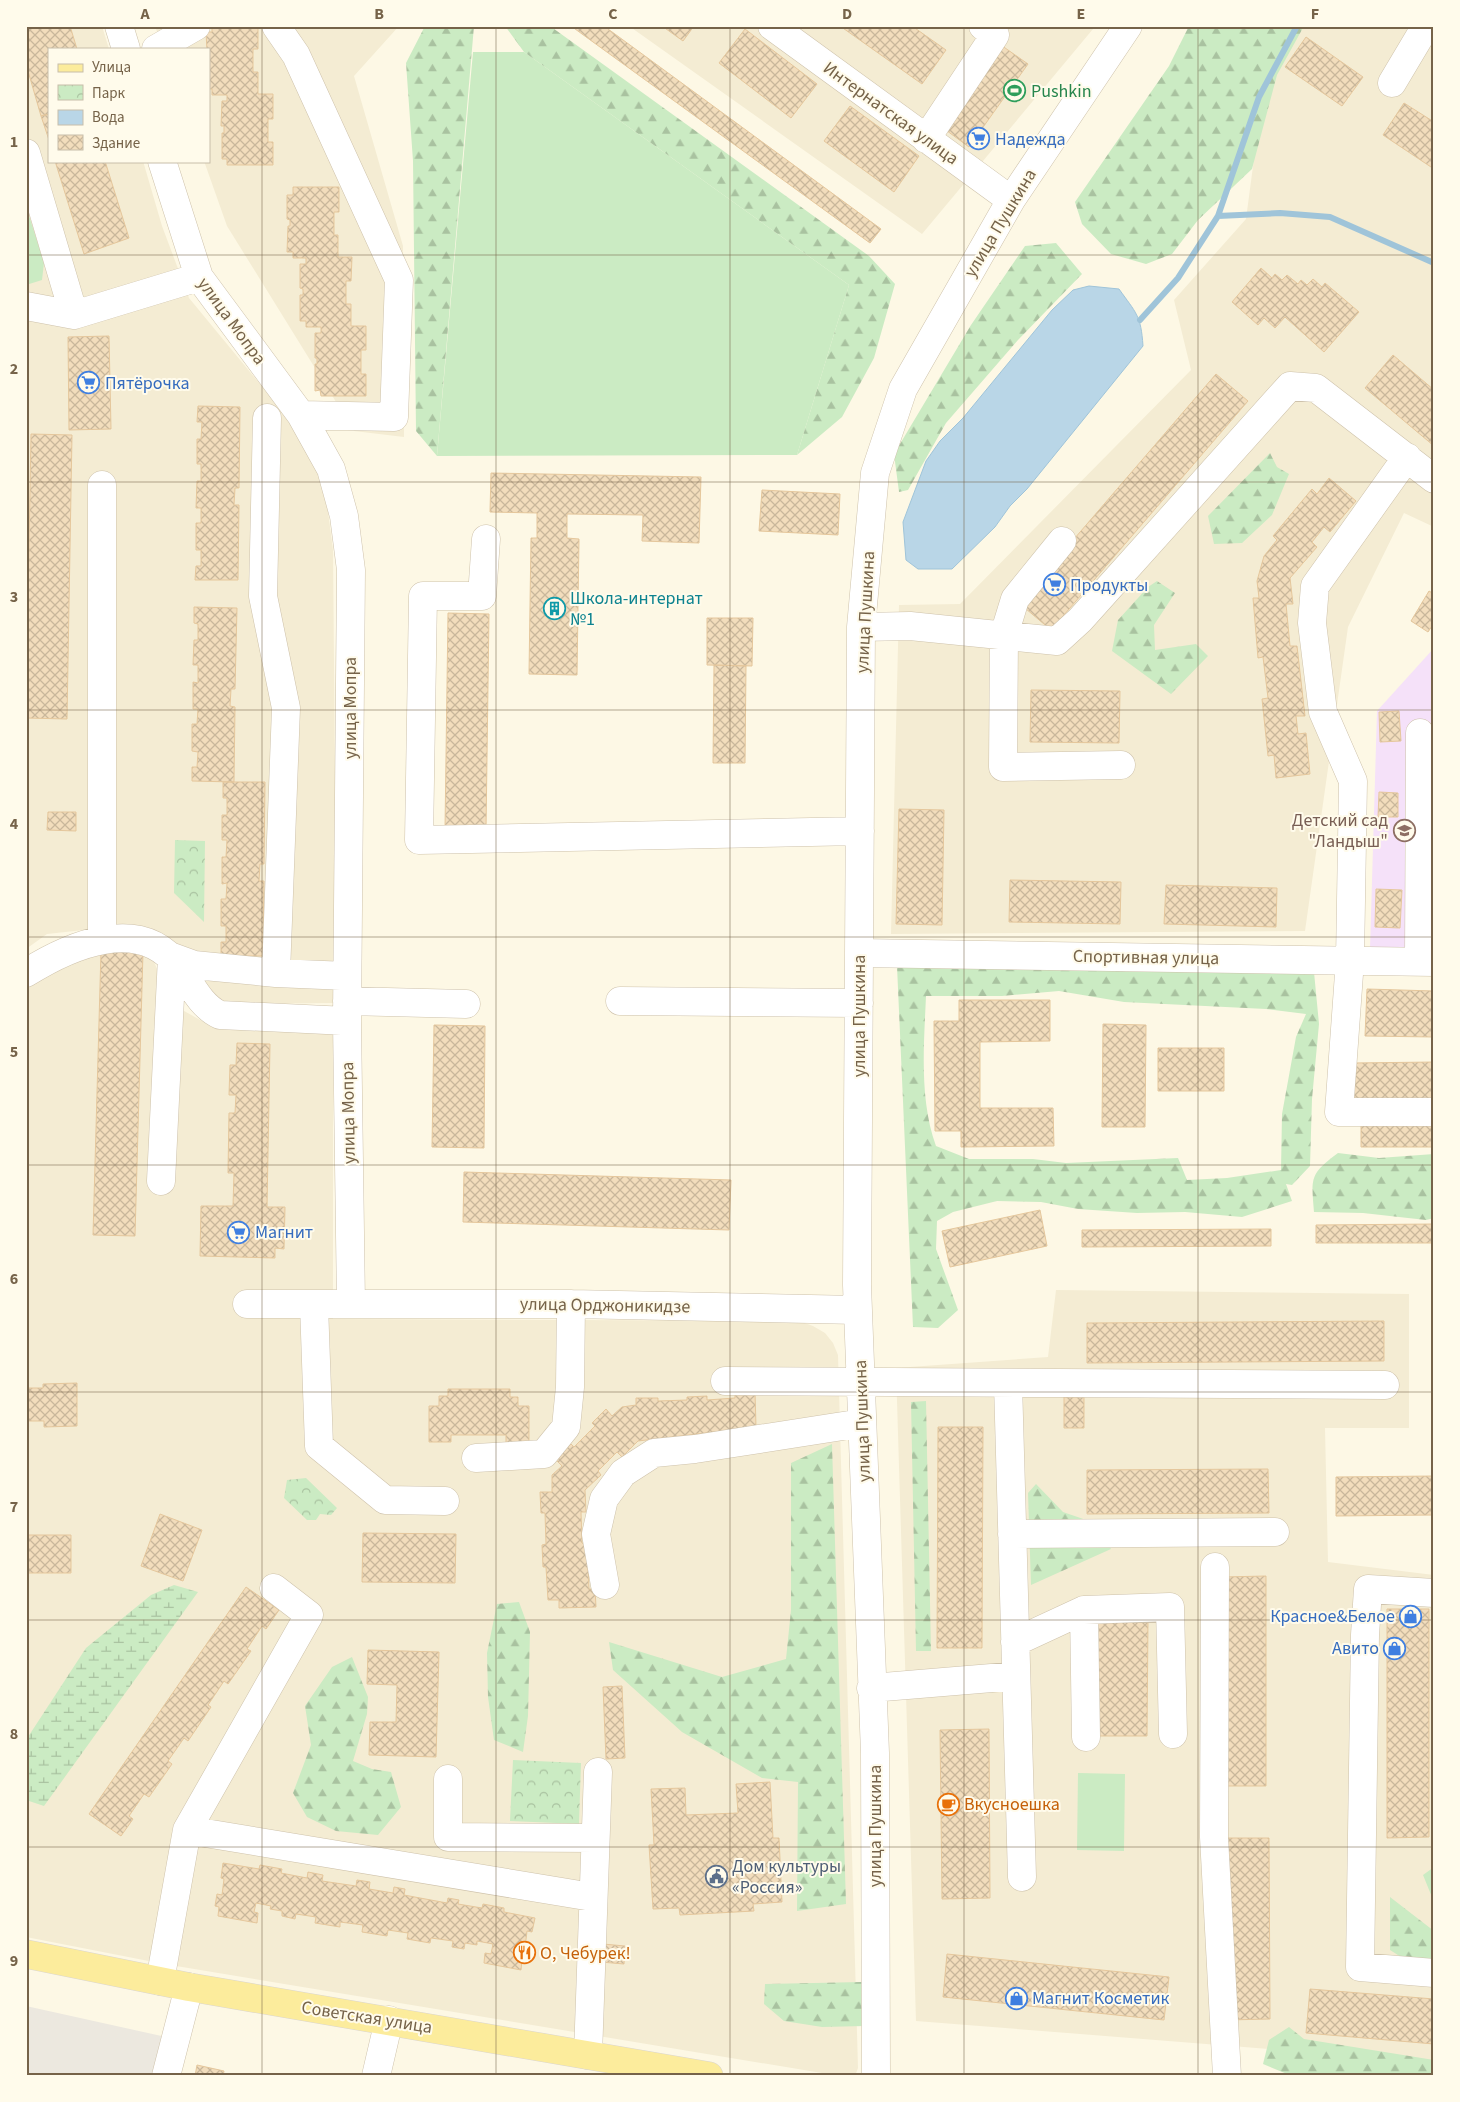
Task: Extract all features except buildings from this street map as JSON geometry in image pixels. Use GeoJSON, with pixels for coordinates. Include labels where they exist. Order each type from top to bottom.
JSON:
{"type":"FeatureCollection","features":[{"type":"Feature","properties":{"kind":"main road","name":"Советская улица"},"geometry":{"type":"LineString","coordinates":[[26,1954],[189,1987],[389,2020],[588,2056],[635,2070],[708,2076]]}},
{"type":"Feature","properties":{"kind":"street"},"geometry":{"type":"LineString","coordinates":[[119,26],[126,48]]}},
{"type":"Feature","properties":{"kind":"street"},"geometry":{"type":"LineString","coordinates":[[158,48],[196,26]]}},
{"type":"Feature","properties":{"kind":"street"},"geometry":{"type":"LineString","coordinates":[[276,26],[296,55],[399,280],[394,417],[300,414]]}},
{"type":"Feature","properties":{"kind":"street","name":"Интернатская улица"},"geometry":{"type":"LineString","coordinates":[[772,26],[1011,200]]}},
{"type":"Feature","properties":{"kind":"street"},"geometry":{"type":"LineString","coordinates":[[926,138],[995,35],[983,26]]}},
{"type":"Feature","properties":{"kind":"street","name":"улица Пушкина"},"geometry":{"type":"LineString","coordinates":[[876,2076],[875,1753],[871,1688],[858,1310],[861,627],[875,473],[903,389],[1011,200],[1128,26]]}},
{"type":"Feature","properties":{"kind":"street"},"geometry":{"type":"LineString","coordinates":[[1392,83],[1426,26]]}},
{"type":"Feature","properties":{"kind":"street"},"geometry":{"type":"LineString","coordinates":[[26,153],[74,315]]}},
{"type":"Feature","properties":{"kind":"street","name":"улица Мопра"},"geometry":{"type":"LineString","coordinates":[[162,162],[199,277],[300,414],[321,449],[338,488],[351,570],[347,999],[351,1304]]}},
{"type":"Feature","properties":{"kind":"street"},"geometry":{"type":"LineString","coordinates":[[26,306],[74,315],[199,277]]}},
{"type":"Feature","properties":{"kind":"street"},"geometry":{"type":"LineString","coordinates":[[861,627],[910,626],[1057,641],[1080,620],[1290,386],[1316,388],[1434,479]]}},
{"type":"Feature","properties":{"kind":"street"},"geometry":{"type":"LineString","coordinates":[[267,418],[263,596],[286,708],[276,973]]}},
{"type":"Feature","properties":{"kind":"street"},"geometry":{"type":"LineString","coordinates":[[1407,457],[1315,586],[1312,623],[1323,712],[1353,781],[1350,960],[1339,1112],[1434,1112]]}},
{"type":"Feature","properties":{"kind":"street"},"geometry":{"type":"LineString","coordinates":[[102,485],[102,940]]}},
{"type":"Feature","properties":{"kind":"street"},"geometry":{"type":"LineString","coordinates":[[486,539],[482,596],[423,596],[420,840],[860,831]]}},
{"type":"Feature","properties":{"kind":"street"},"geometry":{"type":"LineString","coordinates":[[1062,541],[1015,599],[1004,635],[1003,767],[1121,765]]}},
{"type":"Feature","properties":{"kind":"street"},"geometry":{"type":"LineString","coordinates":[[1420,732],[1426,962]]}},
{"type":"Feature","properties":{"kind":"street"},"geometry":{"type":"LineString","coordinates":[[26,973],[61,952],[102,940],[124,939],[151,943],[160,947],[172,957],[203,1002],[212,1012],[220,1015],[347,999],[466,1004]]}},
{"type":"Feature","properties":{"kind":"street","name":"Спортивная улица"},"geometry":{"type":"LineString","coordinates":[[859,953],[1426,962]]}},
{"type":"Feature","properties":{"kind":"street"},"geometry":{"type":"LineString","coordinates":[[172,957],[194,966],[276,973],[347,999]]}},
{"type":"Feature","properties":{"kind":"street"},"geometry":{"type":"LineString","coordinates":[[161,1181],[172,957]]}},
{"type":"Feature","properties":{"kind":"street"},"geometry":{"type":"LineString","coordinates":[[620,1001],[859,1003]]}},
{"type":"Feature","properties":{"kind":"street","name":"улица Орджоникидзе"},"geometry":{"type":"LineString","coordinates":[[247,1304],[572,1304],[858,1310]]}},
{"type":"Feature","properties":{"kind":"street"},"geometry":{"type":"LineString","coordinates":[[476,1458],[544,1454],[566,1427],[570,1388],[572,1304]]}},
{"type":"Feature","properties":{"kind":"street"},"geometry":{"type":"LineString","coordinates":[[314,1305],[319,1446],[385,1500],[445,1501]]}},
{"type":"Feature","properties":{"kind":"street"},"geometry":{"type":"LineString","coordinates":[[725,1381],[861,1380],[1385,1385]]}},
{"type":"Feature","properties":{"kind":"street"},"geometry":{"type":"LineString","coordinates":[[1008,1382],[1022,1877]]}},
{"type":"Feature","properties":{"kind":"street"},"geometry":{"type":"LineString","coordinates":[[605,1585],[596,1534],[604,1499],[623,1473],[646,1458],[654,1453],[695,1449],[862,1423]]}},
{"type":"Feature","properties":{"kind":"street"},"geometry":{"type":"LineString","coordinates":[[1012,1534],[1275,1532]]}},
{"type":"Feature","properties":{"kind":"street"},"geometry":{"type":"LineString","coordinates":[[1215,1567],[1214,1836],[1227,2076]]}},
{"type":"Feature","properties":{"kind":"street"},"geometry":{"type":"LineString","coordinates":[[160,1981],[187,1830],[309,1616],[274,1588]]}},
{"type":"Feature","properties":{"kind":"street"},"geometry":{"type":"LineString","coordinates":[[1434,1593],[1368,1589],[1365,1645],[1360,1967],[1434,1973]]}},
{"type":"Feature","properties":{"kind":"street"},"geometry":{"type":"LineString","coordinates":[[1015,1642],[1084,1610],[1170,1607],[1173,1734]]}},
{"type":"Feature","properties":{"kind":"street"},"geometry":{"type":"LineString","coordinates":[[1084,1610],[1086,1737]]}},
{"type":"Feature","properties":{"kind":"street"},"geometry":{"type":"LineString","coordinates":[[871,1688],[1016,1676]]}},
{"type":"Feature","properties":{"kind":"street"},"geometry":{"type":"LineString","coordinates":[[588,2056],[592,1897],[598,1772]]}},
{"type":"Feature","properties":{"kind":"street"},"geometry":{"type":"LineString","coordinates":[[448,1779],[448,1838],[595,1838]]}},
{"type":"Feature","properties":{"kind":"street"},"geometry":{"type":"LineString","coordinates":[[187,1830],[592,1897]]}},
{"type":"Feature","properties":{"kind":"street"},"geometry":{"type":"LineString","coordinates":[[166,2076],[189,1987]]}},
{"type":"Feature","properties":{"kind":"street"},"geometry":{"type":"LineString","coordinates":[[376,2076],[389,2020]]}},
{"type":"Feature","properties":{"kind":"shaded area"},"geometry":{"type":"Polygon","coordinates":[[[26,26],[102,26],[109,48],[48,48],[48,162],[143,162],[162,226],[189,298],[297,429],[316,465],[327,504],[333,550],[337,1003],[214,1004],[178,965],[102,928],[47,934],[26,949],[26,26]]]}},
{"type":"Feature","properties":{"kind":"shaded area"},"geometry":{"type":"Polygon","coordinates":[[[155,26],[399,26],[354,76],[403,246],[404,437],[354,431],[227,226],[204,162],[210,162],[210,48],[163,48],[155,26]]]}},
{"type":"Feature","properties":{"kind":"shaded area"},"geometry":{"type":"Polygon","coordinates":[[[629,26],[1090,26],[1093,29],[922,234],[629,26]]]}},
{"type":"Feature","properties":{"kind":"shaded area"},"geometry":{"type":"Polygon","coordinates":[[[1287,26],[1434,26],[1434,527],[1404,513],[1348,627],[1305,931],[891,934],[899,605],[960,604],[1191,370],[1174,300],[1246,219],[1268,53],[1287,26]]]}},
{"type":"Feature","properties":{"kind":"shaded area","name":"Детский сад \"Ландыш\""},"geometry":{"type":"Polygon","coordinates":[[[1434,648],[1434,949],[1370,949],[1377,711],[1434,648]]]}},
{"type":"Feature","properties":{"kind":"shaded area"},"geometry":{"type":"Polygon","coordinates":[[[66,947],[149,950],[163,983],[177,1007],[202,1021],[234,1026],[333,1026],[333,1319],[799,1321],[825,1333],[833,1343],[838,1355],[858,2068],[855,2076],[840,2076],[164,1964],[26,1937],[26,972],[66,947]]]}},
{"type":"Feature","properties":{"kind":"shaded area"},"geometry":{"type":"Polygon","coordinates":[[[1056,1290],[1409,1294],[1409,1428],[1325,1428],[1328,1562],[1434,1575],[1434,2062],[916,2021],[896,1368],[1048,1357],[1056,1290]]]}},
{"type":"Feature","properties":{"kind":"shaded area"},"geometry":{"type":"Polygon","coordinates":[[[26,2006],[166,2037],[156,2076],[26,2076],[26,2006]]]}},
{"type":"Feature","properties":{"kind":"green space"},"geometry":{"type":"Polygon","coordinates":[[[425,26],[474,26],[437,456],[416,431],[413,161],[406,63],[425,26]]]}},
{"type":"Feature","properties":{"kind":"green space"},"geometry":{"type":"Polygon","coordinates":[[[505,26],[550,26],[869,256],[895,284],[874,358],[842,417],[797,455],[849,285],[524,52],[505,26]]]}},
{"type":"Feature","properties":{"kind":"green space"},"geometry":{"type":"Polygon","coordinates":[[[1189,26],[1304,26],[1277,75],[1252,169],[1198,220],[1172,254],[1146,264],[1111,254],[1082,224],[1075,202],[1169,66],[1189,26]]]}},
{"type":"Feature","properties":{"kind":"green space"},"geometry":{"type":"Polygon","coordinates":[[[473,52],[524,52],[849,285],[797,455],[437,456],[473,52]]]}},
{"type":"Feature","properties":{"kind":"green space"},"geometry":{"type":"Polygon","coordinates":[[[26,206],[44,263],[42,280],[26,285],[26,206]]]}},
{"type":"Feature","properties":{"kind":"green space"},"geometry":{"type":"Polygon","coordinates":[[[1056,243],[1082,274],[1018,340],[946,423],[908,490],[899,492],[894,454],[971,325],[1025,246],[1056,243]]]}},
{"type":"Feature","properties":{"kind":"green space"},"geometry":{"type":"Polygon","coordinates":[[[1270,453],[1277,467],[1289,474],[1272,515],[1242,543],[1214,544],[1208,516],[1270,453]]]}},
{"type":"Feature","properties":{"kind":"green space"},"geometry":{"type":"Polygon","coordinates":[[[1157,581],[1175,593],[1154,625],[1155,650],[1196,644],[1208,656],[1171,694],[1112,651],[1118,620],[1148,587],[1157,581]]]}},
{"type":"Feature","properties":{"kind":"green space"},"geometry":{"type":"Polygon","coordinates":[[[175,840],[205,841],[204,922],[174,893],[175,840]]]}},
{"type":"Feature","properties":{"kind":"green space"},"geometry":{"type":"Polygon","coordinates":[[[897,966],[1314,972],[1319,1024],[1312,1099],[1310,1166],[1292,1185],[1286,1184],[1292,1201],[1242,1217],[1185,1212],[1137,1213],[1078,1209],[1041,1202],[997,1201],[953,1212],[937,1221],[936,1249],[958,1310],[938,1328],[913,1327],[897,966]],[[1059,991],[1002,996],[926,996],[925,1091],[927,1109],[936,1146],[969,1159],[1033,1159],[1066,1163],[1178,1158],[1187,1180],[1227,1178],[1281,1170],[1282,1114],[1296,1037],[1306,1014],[1266,1009],[1124,1002],[1059,991]]]}},
{"type":"Feature","properties":{"kind":"green space"},"geometry":{"type":"Polygon","coordinates":[[[1338,1153],[1379,1158],[1434,1154],[1434,1218],[1426,1220],[1363,1213],[1314,1212],[1314,1177],[1322,1166],[1338,1153]]]}},
{"type":"Feature","properties":{"kind":"green space"},"geometry":{"type":"Polygon","coordinates":[[[926,1401],[931,1651],[916,1651],[911,1402],[926,1401]]]}},
{"type":"Feature","properties":{"kind":"green space"},"geometry":{"type":"Polygon","coordinates":[[[832,1444],[846,1904],[797,1911],[798,1782],[762,1778],[682,1732],[613,1670],[609,1642],[722,1677],[786,1659],[791,1610],[791,1463],[832,1444]]]}},
{"type":"Feature","properties":{"kind":"green space"},"geometry":{"type":"Polygon","coordinates":[[[306,1478],[337,1508],[331,1515],[320,1514],[316,1520],[307,1520],[284,1498],[287,1480],[306,1478]]]}},
{"type":"Feature","properties":{"kind":"green space"},"geometry":{"type":"Polygon","coordinates":[[[1036,1484],[1063,1512],[1095,1523],[1111,1549],[1031,1585],[1028,1493],[1036,1484]]]}},
{"type":"Feature","properties":{"kind":"green space"},"geometry":{"type":"Polygon","coordinates":[[[174,1585],[198,1592],[44,1806],[26,1800],[26,1740],[86,1648],[151,1595],[174,1585]]]}},
{"type":"Feature","properties":{"kind":"green space"},"geometry":{"type":"Polygon","coordinates":[[[519,1602],[530,1632],[528,1716],[523,1752],[494,1740],[488,1697],[487,1653],[497,1604],[519,1602]]]}},
{"type":"Feature","properties":{"kind":"green space"},"geometry":{"type":"Polygon","coordinates":[[[352,1657],[368,1697],[367,1714],[353,1761],[372,1769],[391,1772],[401,1807],[378,1835],[336,1831],[307,1817],[293,1793],[311,1745],[305,1706],[332,1667],[352,1657]]]}},
{"type":"Feature","properties":{"kind":"green space"},"geometry":{"type":"Polygon","coordinates":[[[513,1760],[581,1763],[579,1824],[510,1821],[513,1760]]]}},
{"type":"Feature","properties":{"kind":"green space"},"geometry":{"type":"Polygon","coordinates":[[[1078,1773],[1125,1774],[1124,1851],[1077,1850],[1078,1773]]]}},
{"type":"Feature","properties":{"kind":"green space"},"geometry":{"type":"Polygon","coordinates":[[[1434,1867],[1434,1902],[1423,1875],[1434,1867]]]}},
{"type":"Feature","properties":{"kind":"green space"},"geometry":{"type":"Polygon","coordinates":[[[1390,1897],[1434,1931],[1434,1959],[1409,1962],[1390,1950],[1390,1897]]]}},
{"type":"Feature","properties":{"kind":"green space"},"geometry":{"type":"Polygon","coordinates":[[[862,1982],[865,2026],[822,2027],[784,2021],[764,2004],[765,1984],[862,1982]]]}},
{"type":"Feature","properties":{"kind":"green space"},"geometry":{"type":"Polygon","coordinates":[[[1289,2027],[1304,2039],[1434,2060],[1434,2076],[1292,2076],[1263,2064],[1269,2040],[1289,2027]]]}},
{"type":"Feature","properties":{"kind":"water"},"geometry":{"type":"Polygon","coordinates":[[[1089,286],[1119,289],[1137,315],[1141,327],[1143,346],[1027,489],[1010,506],[995,527],[952,569],[918,569],[906,560],[903,522],[926,461],[940,441],[963,418],[1052,310],[1073,290],[1089,286]]]}},
{"type":"Feature","properties":{"kind":"waterway"},"geometry":{"type":"LineString","coordinates":[[1140,320],[1178,278],[1218,216],[1259,97],[1297,26]]}},
{"type":"Feature","properties":{"kind":"waterway"},"geometry":{"type":"LineString","coordinates":[[1218,216],[1280,213],[1330,217],[1434,263]]}},
{"type":"Feature","properties":{"kind":"place","name":"Pushkin"},"geometry":{"type":"Point","coordinates":[1015,91]}},
{"type":"Feature","properties":{"kind":"place","name":"Надежда"},"geometry":{"type":"Point","coordinates":[979,139]}},
{"type":"Feature","properties":{"kind":"place","name":"Пятёрочка"},"geometry":{"type":"Point","coordinates":[89,383]}},
{"type":"Feature","properties":{"kind":"place","name":"Продукты"},"geometry":{"type":"Point","coordinates":[1054,585]}},
{"type":"Feature","properties":{"kind":"place","name":"Школа-интернат №1"},"geometry":{"type":"Point","coordinates":[554,608]}},
{"type":"Feature","properties":{"kind":"place","name":"Детский сад \"Ландыш\""},"geometry":{"type":"Point","coordinates":[1404,830]}},
{"type":"Feature","properties":{"kind":"place","name":"Магнит"},"geometry":{"type":"Point","coordinates":[239,1232]}},
{"type":"Feature","properties":{"kind":"place","name":"Красное&Белое"},"geometry":{"type":"Point","coordinates":[1411,1616]}},
{"type":"Feature","properties":{"kind":"place","name":"Авито"},"geometry":{"type":"Point","coordinates":[1395,1648]}},
{"type":"Feature","properties":{"kind":"place","name":"Вкусноешка"},"geometry":{"type":"Point","coordinates":[948,1804]}},
{"type":"Feature","properties":{"kind":"place","name":"Дом культуры «Россия»"},"geometry":{"type":"Point","coordinates":[716,1876]}},
{"type":"Feature","properties":{"kind":"place","name":"О, Чебурек!"},"geometry":{"type":"Point","coordinates":[524,1953]}},
{"type":"Feature","properties":{"kind":"place","name":"Магнит Косметик"},"geometry":{"type":"Point","coordinates":[1016,1998]}}]}
